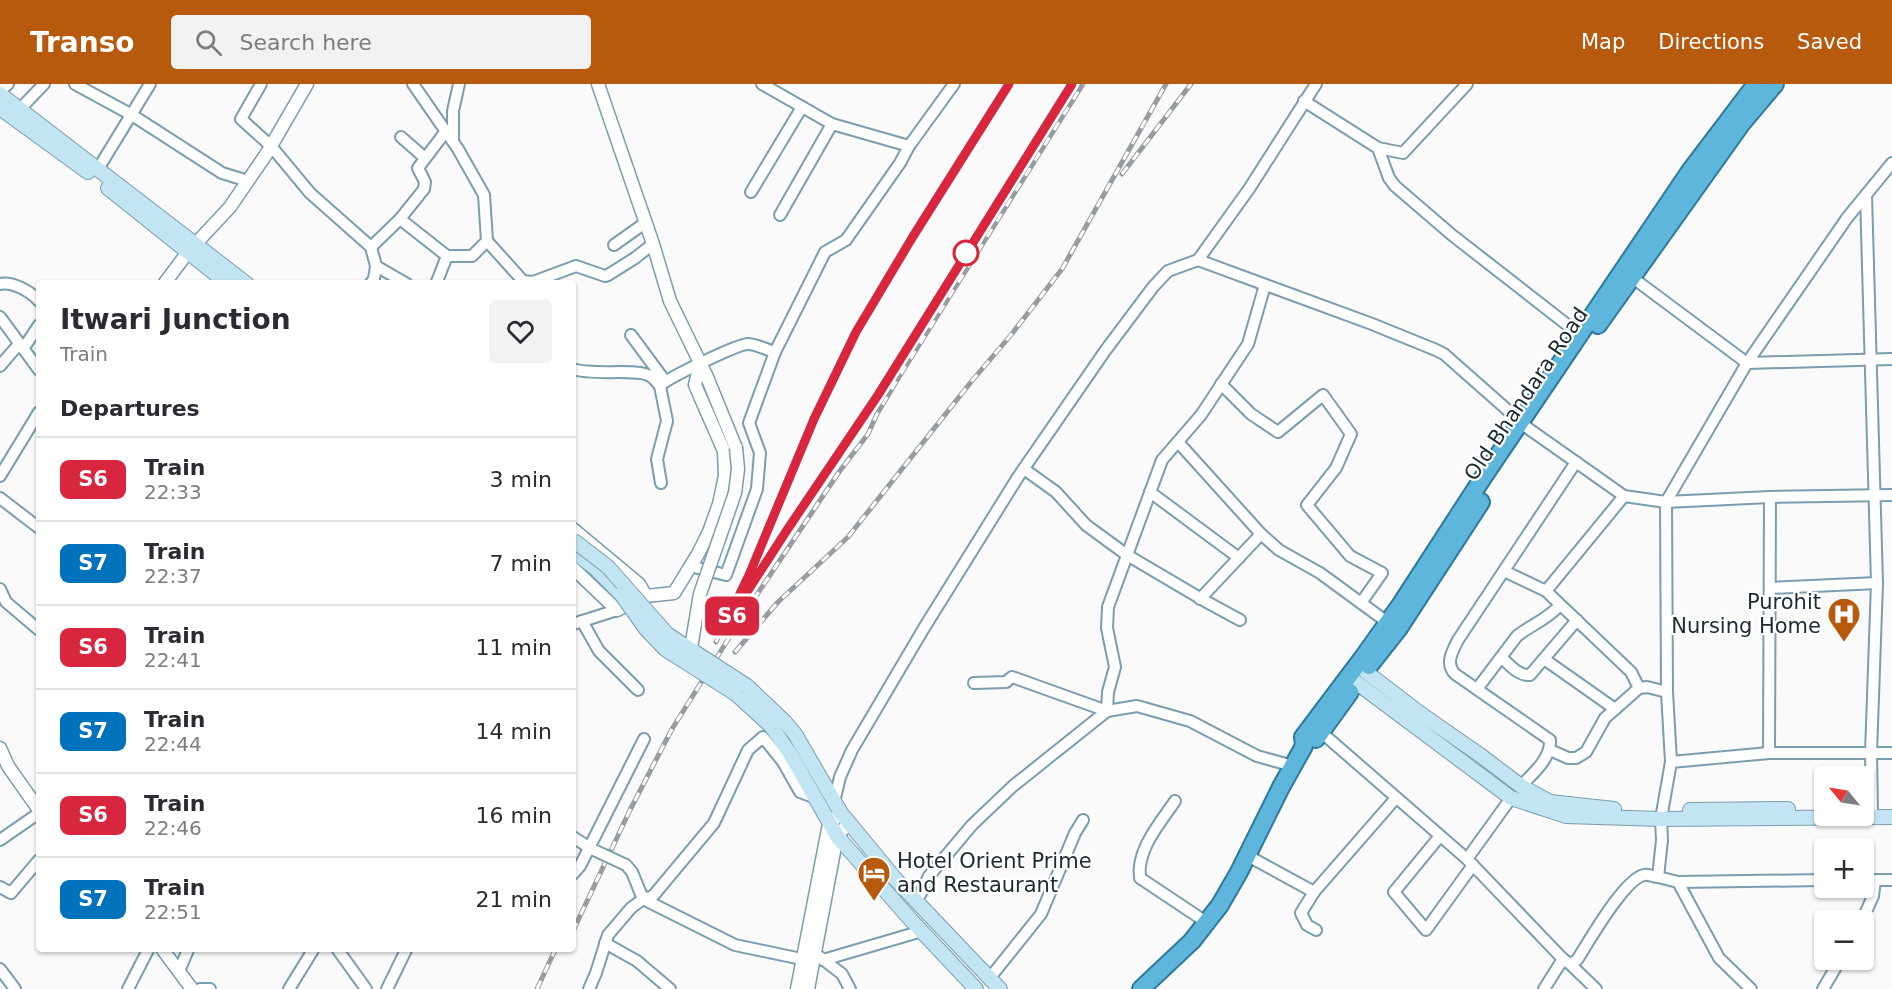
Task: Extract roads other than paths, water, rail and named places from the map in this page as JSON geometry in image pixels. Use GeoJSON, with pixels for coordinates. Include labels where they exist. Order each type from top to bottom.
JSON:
{"type":"FeatureCollection","features":[{"type":"Feature","properties":{"kind":"highway"},"geometry":{"type":"LineString","coordinates":[[1357,674],[1387,622],[1525,425],[1579,334],[1644,251],[1690,171],[1756,84]]}},
{"type":"Feature","properties":{"kind":"highway","name":"Old Bhandara Road"},"geometry":{"type":"LineString","coordinates":[[1293,766],[1304,746],[1313,744],[1316,729],[1357,674],[1399,628],[1525,425],[1633,278],[1644,251],[1680,208],[1742,123],[1775,84]]}},
{"type":"Feature","properties":{"kind":"highway"},"geometry":{"type":"LineString","coordinates":[[1141,989],[1192,941],[1220,905],[1293,766]]}},
{"type":"Feature","properties":{"kind":"main road"},"geometry":{"type":"LineString","coordinates":[[0,92],[98,169],[192,248],[224,280]]}},
{"type":"Feature","properties":{"kind":"main road"},"geometry":{"type":"LineString","coordinates":[[0,108],[192,248],[241,280]]}},
{"type":"Feature","properties":{"kind":"main road"},"geometry":{"type":"LineString","coordinates":[[576,542],[608,567],[667,634],[747,686],[795,734],[815,784],[816,798],[837,836],[976,989]]}},
{"type":"Feature","properties":{"kind":"main road"},"geometry":{"type":"LineString","coordinates":[[576,553],[595,568],[621,594],[646,629],[665,649],[736,694],[771,726],[791,755],[898,882],[1000,989]]}},
{"type":"Feature","properties":{"kind":"main road"},"geometry":{"type":"LineString","coordinates":[[1357,674],[1480,754],[1521,786],[1551,802],[1662,815],[1814,809]]}},
{"type":"Feature","properties":{"kind":"main road"},"geometry":{"type":"LineString","coordinates":[[1357,674],[1511,798],[1566,816],[1892,817]]}},
{"type":"Feature","properties":{"kind":"main road"},"geometry":{"type":"LineString","coordinates":[[1874,809],[1892,809]]}},
{"type":"Feature","properties":{"kind":"street"},"geometry":{"type":"LineString","coordinates":[[0,92],[8,84]]}},
{"type":"Feature","properties":{"kind":"street"},"geometry":{"type":"LineString","coordinates":[[20,109],[44,84]]}},
{"type":"Feature","properties":{"kind":"street"},"geometry":{"type":"LineString","coordinates":[[75,84],[132,115],[222,173],[248,181]]}},
{"type":"Feature","properties":{"kind":"street"},"geometry":{"type":"LineString","coordinates":[[98,169],[150,84]]}},
{"type":"Feature","properties":{"kind":"street"},"geometry":{"type":"LineString","coordinates":[[167,280],[192,248],[230,207],[271,146],[307,84]]}},
{"type":"Feature","properties":{"kind":"street"},"geometry":{"type":"LineString","coordinates":[[413,84],[453,141],[483,195],[487,241],[522,280]]}},
{"type":"Feature","properties":{"kind":"street"},"geometry":{"type":"LineString","coordinates":[[453,141],[453,111],[459,84]]}},
{"type":"Feature","properties":{"kind":"street"},"geometry":{"type":"LineString","coordinates":[[598,84],[653,244],[670,301],[707,377],[736,448],[738,469],[735,493],[700,594],[686,663]]}},
{"type":"Feature","properties":{"kind":"street"},"geometry":{"type":"LineString","coordinates":[[762,84],[832,124],[909,146]]}},
{"type":"Feature","properties":{"kind":"street"},"geometry":{"type":"LineString","coordinates":[[690,567],[726,575],[757,489],[760,453],[749,423],[775,352],[825,252],[846,240],[954,84]]}},
{"type":"Feature","properties":{"kind":"street"},"geometry":{"type":"LineString","coordinates":[[797,989],[811,957],[842,813],[840,777],[852,750],[924,628],[1024,469],[1105,351],[1153,287],[1168,271],[1198,260],[1249,189],[1316,84]]}},
{"type":"Feature","properties":{"kind":"street"},"geometry":{"type":"LineString","coordinates":[[1304,101],[1378,148],[1403,153],[1467,84]]}},
{"type":"Feature","properties":{"kind":"street"},"geometry":{"type":"LineString","coordinates":[[257,86],[241,119],[271,146],[310,193],[371,247],[376,266],[373,280]]}},
{"type":"Feature","properties":{"kind":"street"},"geometry":{"type":"LineString","coordinates":[[751,192],[802,107]]}},
{"type":"Feature","properties":{"kind":"street"},"geometry":{"type":"LineString","coordinates":[[780,215],[832,124]]}},
{"type":"Feature","properties":{"kind":"street"},"geometry":{"type":"LineString","coordinates":[[371,247],[400,219],[424,189],[425,182],[418,168],[446,131]]}},
{"type":"Feature","properties":{"kind":"street"},"geometry":{"type":"LineString","coordinates":[[401,137],[425,158]]}},
{"type":"Feature","properties":{"kind":"street"},"geometry":{"type":"LineString","coordinates":[[1378,148],[1389,178],[1395,186],[1452,235],[1579,334]]}},
{"type":"Feature","properties":{"kind":"street"},"geometry":{"type":"LineString","coordinates":[[1658,877],[1662,815],[1671,762],[1667,692],[1666,502],[1747,363],[1847,218],[1892,163]]}},
{"type":"Feature","properties":{"kind":"street"},"geometry":{"type":"LineString","coordinates":[[1866,195],[1877,583],[1870,766]]}},
{"type":"Feature","properties":{"kind":"street"},"geometry":{"type":"LineString","coordinates":[[400,219],[447,256],[472,256],[487,241]]}},
{"type":"Feature","properties":{"kind":"street"},"geometry":{"type":"LineString","coordinates":[[614,245],[645,223]]}},
{"type":"Feature","properties":{"kind":"street"},"geometry":{"type":"LineString","coordinates":[[539,280],[576,267],[604,276],[608,275],[653,244]]}},
{"type":"Feature","properties":{"kind":"street"},"geometry":{"type":"LineString","coordinates":[[438,280],[447,256]]}},
{"type":"Feature","properties":{"kind":"street"},"geometry":{"type":"LineString","coordinates":[[1198,260],[1372,324],[1444,354],[1525,425],[1624,496],[1666,502],[1892,495]]}},
{"type":"Feature","properties":{"kind":"street"},"geometry":{"type":"LineString","coordinates":[[376,266],[400,280]]}},
{"type":"Feature","properties":{"kind":"street"},"geometry":{"type":"LineString","coordinates":[[1633,278],[1747,363],[1892,359]]}},
{"type":"Feature","properties":{"kind":"street"},"geometry":{"type":"LineString","coordinates":[[0,284],[6,283],[32,293],[36,298]]}},
{"type":"Feature","properties":{"kind":"street"},"geometry":{"type":"LineString","coordinates":[[1107,711],[1108,692],[1115,667],[1107,628],[1108,607],[1150,492],[1162,460],[1201,415],[1248,344],[1266,285]]}},
{"type":"Feature","properties":{"kind":"street"},"geometry":{"type":"LineString","coordinates":[[0,317],[36,366]]}},
{"type":"Feature","properties":{"kind":"street"},"geometry":{"type":"LineString","coordinates":[[0,366],[21,347],[36,329]]}},
{"type":"Feature","properties":{"kind":"street"},"geometry":{"type":"LineString","coordinates":[[630,335],[663,384],[667,421],[657,459],[660,483]]}},
{"type":"Feature","properties":{"kind":"street"},"geometry":{"type":"LineString","coordinates":[[663,384],[700,363],[747,344],[775,352]]}},
{"type":"Feature","properties":{"kind":"street"},"geometry":{"type":"LineString","coordinates":[[638,690],[599,651],[577,623],[617,610],[646,596],[674,593],[709,532],[719,504],[725,476],[724,451],[695,385],[700,363]]}},
{"type":"Feature","properties":{"kind":"street"},"geometry":{"type":"LineString","coordinates":[[576,370],[595,373],[642,373],[663,384]]}},
{"type":"Feature","properties":{"kind":"street"},"geometry":{"type":"LineString","coordinates":[[1221,384],[1251,414],[1278,432],[1323,395],[1351,434],[1336,468],[1307,505],[1350,556],[1382,573],[1361,603]]}},
{"type":"Feature","properties":{"kind":"street"},"geometry":{"type":"LineString","coordinates":[[0,476],[36,419]]}},
{"type":"Feature","properties":{"kind":"street"},"geometry":{"type":"LineString","coordinates":[[1178,442],[1261,534],[1279,550],[1320,573],[1387,622]]}},
{"type":"Feature","properties":{"kind":"street"},"geometry":{"type":"LineString","coordinates":[[1521,786],[1551,750],[1550,740],[1455,674],[1449,662],[1458,640],[1576,462]]}},
{"type":"Feature","properties":{"kind":"street"},"geometry":{"type":"LineString","coordinates":[[1024,469],[1056,492],[1086,525],[1127,555],[1240,620]]}},
{"type":"Feature","properties":{"kind":"street"},"geometry":{"type":"LineString","coordinates":[[1150,492],[1239,558]]}},
{"type":"Feature","properties":{"kind":"street"},"geometry":{"type":"LineString","coordinates":[[1546,591],[1624,496]]}},
{"type":"Feature","properties":{"kind":"street"},"geometry":{"type":"LineString","coordinates":[[1769,753],[1770,497]]}},
{"type":"Feature","properties":{"kind":"street"},"geometry":{"type":"LineString","coordinates":[[0,498],[36,526]]}},
{"type":"Feature","properties":{"kind":"street"},"geometry":{"type":"LineString","coordinates":[[576,532],[639,584],[646,596]]}},
{"type":"Feature","properties":{"kind":"street"},"geometry":{"type":"LineString","coordinates":[[1200,599],[1261,534]]}},
{"type":"Feature","properties":{"kind":"street"},"geometry":{"type":"LineString","coordinates":[[576,571],[617,610]]}},
{"type":"Feature","properties":{"kind":"street"},"geometry":{"type":"LineString","coordinates":[[1504,571],[1546,591],[1631,672],[1639,688]]}},
{"type":"Feature","properties":{"kind":"street"},"geometry":{"type":"LineString","coordinates":[[1770,588],[1877,583]]}},
{"type":"Feature","properties":{"kind":"street"},"geometry":{"type":"LineString","coordinates":[[0,589],[6,602],[36,627]]}},
{"type":"Feature","properties":{"kind":"street"},"geometry":{"type":"LineString","coordinates":[[1477,689],[1517,636],[1551,615],[1560,605]]}},
{"type":"Feature","properties":{"kind":"street"},"geometry":{"type":"LineString","coordinates":[[1502,658],[1524,676],[1530,675],[1577,620]]}},
{"type":"Feature","properties":{"kind":"street"},"geometry":{"type":"LineString","coordinates":[[1544,659],[1615,709]]}},
{"type":"Feature","properties":{"kind":"street"},"geometry":{"type":"LineString","coordinates":[[974,683],[1006,682],[1012,677],[1107,711]]}},
{"type":"Feature","properties":{"kind":"street"},"geometry":{"type":"LineString","coordinates":[[1551,750],[1568,758],[1576,758],[1586,752],[1605,718],[1639,688],[1647,687],[1667,692]]}},
{"type":"Feature","properties":{"kind":"street"},"geometry":{"type":"LineString","coordinates":[[917,901],[929,876],[972,825],[1013,786],[1107,711],[1137,706],[1190,721],[1257,756],[1293,766]]}},
{"type":"Feature","properties":{"kind":"street"},"geometry":{"type":"LineString","coordinates":[[1316,729],[1470,862],[1566,962],[1596,989]]}},
{"type":"Feature","properties":{"kind":"street"},"geometry":{"type":"LineString","coordinates":[[589,989],[608,935],[631,908],[643,899],[653,896],[714,823],[748,750],[763,737],[783,762],[800,792],[816,798]]}},
{"type":"Feature","properties":{"kind":"street"},"geometry":{"type":"LineString","coordinates":[[576,871],[592,849],[644,739]]}},
{"type":"Feature","properties":{"kind":"street"},"geometry":{"type":"LineString","coordinates":[[0,748],[8,766],[36,808]]}},
{"type":"Feature","properties":{"kind":"street"},"geometry":{"type":"LineString","coordinates":[[1671,762],[1769,753],[1892,753]]}},
{"type":"Feature","properties":{"kind":"street"},"geometry":{"type":"LineString","coordinates":[[1316,930],[1307,925],[1301,914],[1314,892],[1396,798]]}},
{"type":"Feature","properties":{"kind":"street"},"geometry":{"type":"LineString","coordinates":[[1440,836],[1394,892],[1426,930],[1511,798]]}},
{"type":"Feature","properties":{"kind":"street"},"geometry":{"type":"LineString","coordinates":[[1175,801],[1153,833],[1139,867],[1140,878],[1206,922]]}},
{"type":"Feature","properties":{"kind":"street"},"geometry":{"type":"LineString","coordinates":[[808,989],[829,824],[842,813]]}},
{"type":"Feature","properties":{"kind":"street"},"geometry":{"type":"LineString","coordinates":[[0,840],[36,814]]}},
{"type":"Feature","properties":{"kind":"street"},"geometry":{"type":"LineString","coordinates":[[989,979],[1041,914],[1075,833],[1083,820]]}},
{"type":"Feature","properties":{"kind":"street"},"geometry":{"type":"LineString","coordinates":[[576,839],[626,865],[632,872],[643,899],[735,945],[811,957],[842,975],[850,989]]}},
{"type":"Feature","properties":{"kind":"street"},"geometry":{"type":"LineString","coordinates":[[1248,855],[1314,892]]}},
{"type":"Feature","properties":{"kind":"street"},"geometry":{"type":"LineString","coordinates":[[0,887],[11,893],[36,864]]}},
{"type":"Feature","properties":{"kind":"street"},"geometry":{"type":"LineString","coordinates":[[1544,989],[1566,962],[1577,960],[1619,895],[1644,875],[1678,882],[1814,880]]}},
{"type":"Feature","properties":{"kind":"street"},"geometry":{"type":"LineString","coordinates":[[1867,910],[1873,896],[1875,880],[1892,880]]}},
{"type":"Feature","properties":{"kind":"street"},"geometry":{"type":"LineString","coordinates":[[1678,882],[1719,958],[1751,989]]}},
{"type":"Feature","properties":{"kind":"street"},"geometry":{"type":"LineString","coordinates":[[811,957],[922,931]]}},
{"type":"Feature","properties":{"kind":"street"},"geometry":{"type":"LineString","coordinates":[[605,943],[637,962],[670,989]]}},
{"type":"Feature","properties":{"kind":"street"},"geometry":{"type":"LineString","coordinates":[[128,989],[147,952]]}},
{"type":"Feature","properties":{"kind":"street"},"geometry":{"type":"LineString","coordinates":[[164,952],[192,989]]}},
{"type":"Feature","properties":{"kind":"street"},"geometry":{"type":"LineString","coordinates":[[178,971],[187,952]]}},
{"type":"Feature","properties":{"kind":"street"},"geometry":{"type":"LineString","coordinates":[[289,989],[312,952]]}},
{"type":"Feature","properties":{"kind":"street"},"geometry":{"type":"LineString","coordinates":[[339,952],[366,989]]}},
{"type":"Feature","properties":{"kind":"street"},"geometry":{"type":"LineString","coordinates":[[387,989],[405,952]]}},
{"type":"Feature","properties":{"kind":"street"},"geometry":{"type":"LineString","coordinates":[[0,969],[15,989]]}},
{"type":"Feature","properties":{"kind":"street"},"geometry":{"type":"LineString","coordinates":[[1822,989],[1834,970]]}},
{"type":"Feature","properties":{"kind":"street"},"geometry":{"type":"LineString","coordinates":[[200,989],[210,989]]}},
{"type":"Feature","properties":{"kind":"railway"},"geometry":{"type":"LineString","coordinates":[[716,642],[749,575],[814,419],[856,332],[1009,84]]}},
{"type":"Feature","properties":{"kind":"railway"},"geometry":{"type":"LineString","coordinates":[[1056,109],[1072,84]]}},
{"type":"Feature","properties":{"kind":"railway"},"geometry":{"type":"LineString","coordinates":[[576,925],[630,810],[672,729],[744,614],[839,472],[868,434],[899,377],[1083,84]]}},
{"type":"Feature","properties":{"kind":"railway"},"geometry":{"type":"LineString","coordinates":[[735,652],[778,602],[848,537],[1062,269],[1166,84]]}},
{"type":"Feature","properties":{"kind":"railway"},"geometry":{"type":"LineString","coordinates":[[1122,174],[1191,84]]}},
{"type":"Feature","properties":{"kind":"railway"},"geometry":{"type":"LineString","coordinates":[[752,584],[886,382]]}},
{"type":"Feature","properties":{"kind":"railway"},"geometry":{"type":"LineString","coordinates":[[537,989],[554,952]]}},
{"type":"Feature","properties":{"kind":"train","name":"S6"},"geometry":{"type":"LineString","coordinates":[[1009,84],[912,238],[836,370],[749,575],[723,629],[878,395],[1072,84]]}},
{"type":"Feature","properties":{"kind":"place","name":"Purohit Nursing Home"},"geometry":{"type":"Point","coordinates":[1844,643]}},
{"type":"Feature","properties":{"kind":"place","name":"Hotel Orient Prime and Restaurant"},"geometry":{"type":"Point","coordinates":[874,902]}}]}
